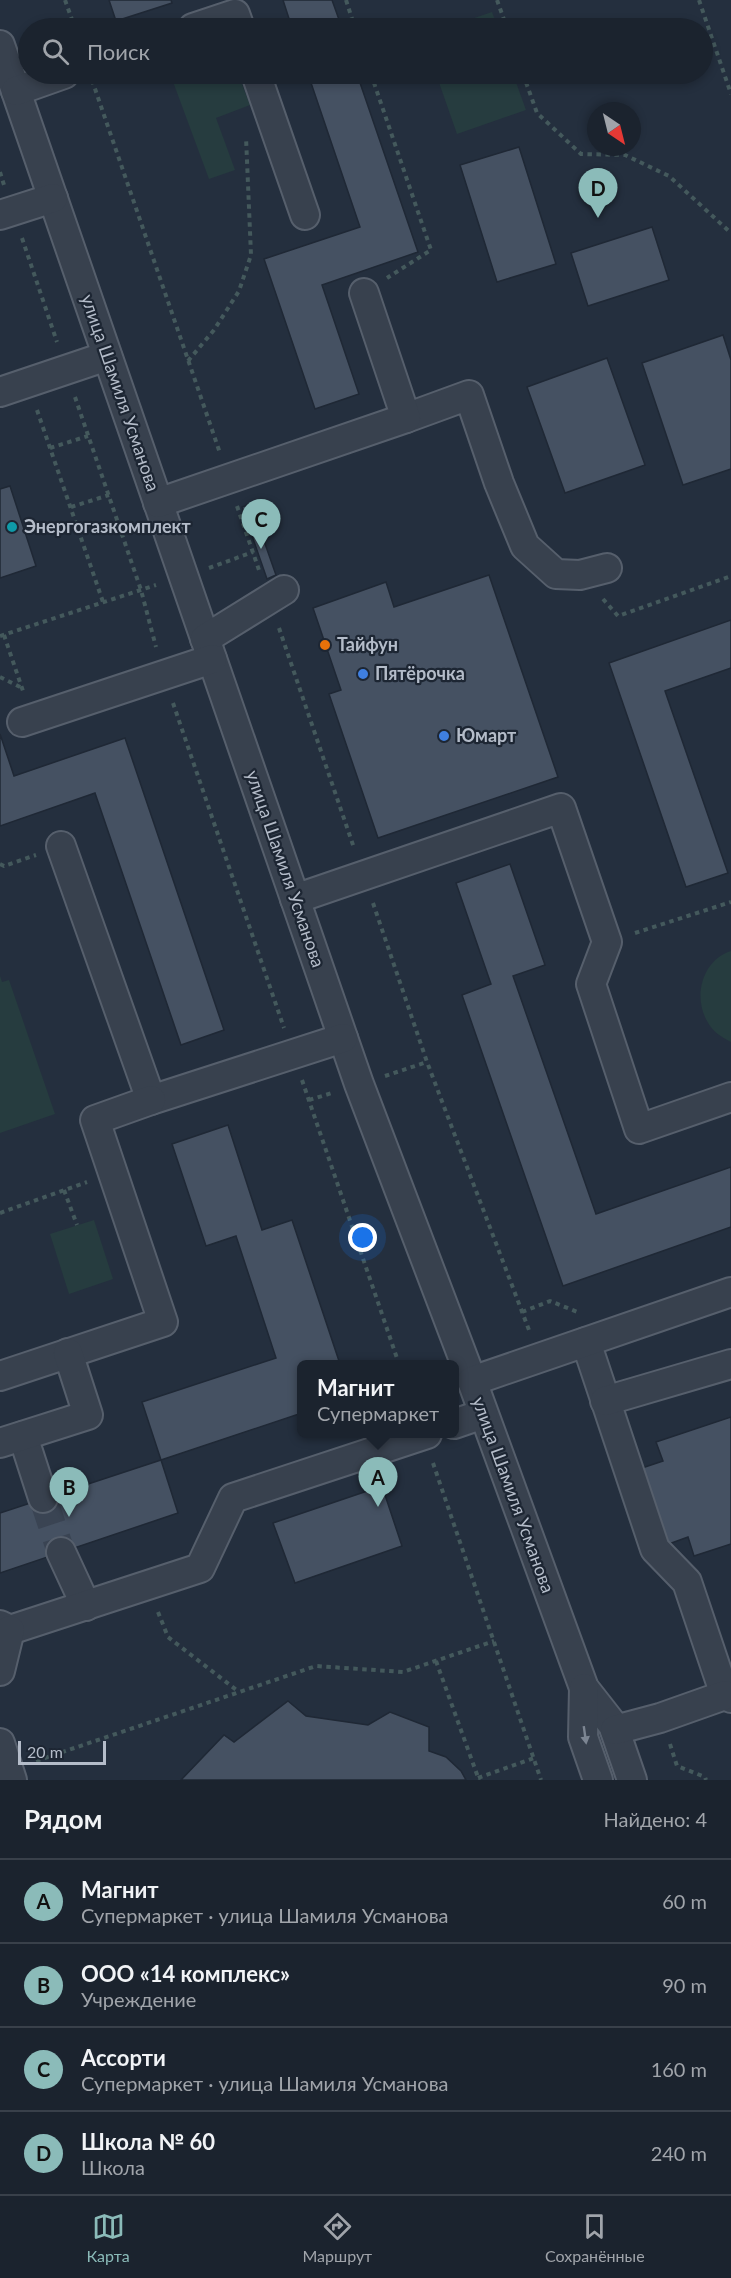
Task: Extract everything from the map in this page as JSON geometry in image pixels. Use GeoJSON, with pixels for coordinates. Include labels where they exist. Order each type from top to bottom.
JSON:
{"type":"FeatureCollection","features":[{"type":"Feature","properties":{"kind":"street","name":"улица Шамиля Усманова"},"geometry":{"type":"LineString","coordinates":[[0,45],[343,1038],[584,1688],[615,1730],[632,1780]]}},
{"type":"Feature","properties":{"kind":"street"},"geometry":{"type":"LineString","coordinates":[[16,91],[36,84]]}},
{"type":"Feature","properties":{"kind":"street"},"geometry":{"type":"LineString","coordinates":[[259,84],[305,215]]}},
{"type":"Feature","properties":{"kind":"street"},"geometry":{"type":"LineString","coordinates":[[7,213],[53,198]]}},
{"type":"Feature","properties":{"kind":"street"},"geometry":{"type":"LineString","coordinates":[[364,293],[406,417]]}},
{"type":"Feature","properties":{"kind":"street"},"geometry":{"type":"LineString","coordinates":[[0,392],[107,356]]}},
{"type":"Feature","properties":{"kind":"street"},"geometry":{"type":"LineString","coordinates":[[158,502],[469,395],[499,483],[525,546],[556,574],[593,571]]}},
{"type":"Feature","properties":{"kind":"street"},"geometry":{"type":"LineString","coordinates":[[28,721],[164,675],[209,649],[277,596]]}},
{"type":"Feature","properties":{"kind":"street"},"geometry":{"type":"LineString","coordinates":[[295,899],[561,808],[608,942],[591,984],[639,1129],[731,1097]]}},
{"type":"Feature","properties":{"kind":"street"},"geometry":{"type":"LineString","coordinates":[[61,846],[151,1100]]}},
{"type":"Feature","properties":{"kind":"street"},"geometry":{"type":"LineString","coordinates":[[0,1376],[163,1322],[95,1120],[343,1038]]}},
{"type":"Feature","properties":{"kind":"street"},"geometry":{"type":"LineString","coordinates":[[472,1381],[731,1292]]}},
{"type":"Feature","properties":{"kind":"street"},"geometry":{"type":"LineString","coordinates":[[586,1342],[655,1549],[687,1582],[728,1696],[615,1730]]}},
{"type":"Feature","properties":{"kind":"street"},"geometry":{"type":"LineString","coordinates":[[43,1498],[11,1440],[88,1415],[68,1353]]}},
{"type":"Feature","properties":{"kind":"street"},"geometry":{"type":"LineString","coordinates":[[605,1401],[731,1364]]}},
{"type":"Feature","properties":{"kind":"street"},"geometry":{"type":"LineString","coordinates":[[459,1422],[483,1414]]}},
{"type":"Feature","properties":{"kind":"street"},"geometry":{"type":"LineString","coordinates":[[0,1671],[5,1628],[86,1606],[200,1568],[233,1498],[413,1438]]}},
{"type":"Feature","properties":{"kind":"street"},"geometry":{"type":"LineString","coordinates":[[61,1552],[86,1606]]}},
{"type":"Feature","properties":{"kind":"street","name":"улица Шамиля Усманова"},"geometry":{"type":"LineString","coordinates":[[584,1688],[583,1737],[598,1780]]}},
{"type":"Feature","properties":{"kind":"street"},"geometry":{"type":"LineString","coordinates":[[0,1743],[10,1775]]}},
{"type":"Feature","properties":{"kind":"path"},"geometry":{"type":"LineString","coordinates":[[65,0],[71,18]]}},
{"type":"Feature","properties":{"kind":"path"},"geometry":{"type":"LineString","coordinates":[[345,0],[351,18]]}},
{"type":"Feature","properties":{"kind":"path"},"geometry":{"type":"LineString","coordinates":[[497,0],[503,18]]}},
{"type":"Feature","properties":{"kind":"path"},"geometry":{"type":"LineString","coordinates":[[699,0],[705,18]]}},
{"type":"Feature","properties":{"kind":"path"},"geometry":{"type":"LineString","coordinates":[[713,41],[731,94]]}},
{"type":"Feature","properties":{"kind":"path"},"geometry":{"type":"LineString","coordinates":[[93,84],[253,552],[277,596],[364,876],[427,1062],[540,1358]]}},
{"type":"Feature","properties":{"kind":"path"},"geometry":{"type":"LineString","coordinates":[[364,293],[431,250],[374,84]]}},
{"type":"Feature","properties":{"kind":"path"},"geometry":{"type":"LineString","coordinates":[[527,84],[537,112],[581,154],[625,155],[669,176],[731,233]]}},
{"type":"Feature","properties":{"kind":"path"},"geometry":{"type":"LineString","coordinates":[[188,362],[214,330],[239,291],[251,255],[245,130]]}},
{"type":"Feature","properties":{"kind":"path"},"geometry":{"type":"LineString","coordinates":[[0,172],[7,213],[66,370],[109,495],[141,590],[164,675],[397,1360]]}},
{"type":"Feature","properties":{"kind":"path"},"geometry":{"type":"LineString","coordinates":[[28,383],[103,602]]}},
{"type":"Feature","properties":{"kind":"path"},"geometry":{"type":"LineString","coordinates":[[51,448],[88,436]]}},
{"type":"Feature","properties":{"kind":"path"},"geometry":{"type":"LineString","coordinates":[[70,507],[109,495]]}},
{"type":"Feature","properties":{"kind":"path"},"geometry":{"type":"LineString","coordinates":[[28,721],[22,688],[2,635],[253,552]]}},
{"type":"Feature","properties":{"kind":"path"},"geometry":{"type":"LineString","coordinates":[[593,571],[618,616],[731,576]]}},
{"type":"Feature","properties":{"kind":"path"},"geometry":{"type":"LineString","coordinates":[[0,676],[22,688]]}},
{"type":"Feature","properties":{"kind":"path"},"geometry":{"type":"LineString","coordinates":[[0,864],[4,866],[61,846]]}},
{"type":"Feature","properties":{"kind":"path"},"geometry":{"type":"LineString","coordinates":[[608,942],[731,902]]}},
{"type":"Feature","properties":{"kind":"path"},"geometry":{"type":"LineString","coordinates":[[392,1074],[427,1062]]}},
{"type":"Feature","properties":{"kind":"path"},"geometry":{"type":"LineString","coordinates":[[309,1100],[331,1093]]}},
{"type":"Feature","properties":{"kind":"path"},"geometry":{"type":"LineString","coordinates":[[0,1213],[73,1187]]}},
{"type":"Feature","properties":{"kind":"path"},"geometry":{"type":"LineString","coordinates":[[64,1190],[77,1226]]}},
{"type":"Feature","properties":{"kind":"path"},"geometry":{"type":"LineString","coordinates":[[522,1312],[550,1300],[621,1330]]}},
{"type":"Feature","properties":{"kind":"path"},"geometry":{"type":"LineString","coordinates":[[426,1438],[542,1780]]}},
{"type":"Feature","properties":{"kind":"path"},"geometry":{"type":"LineString","coordinates":[[147,1587],[168,1637],[239,1692]]}},
{"type":"Feature","properties":{"kind":"path"},"geometry":{"type":"LineString","coordinates":[[10,1775],[316,1666],[403,1672],[494,1641]]}},
{"type":"Feature","properties":{"kind":"path"},"geometry":{"type":"LineString","coordinates":[[436,1661],[479,1779],[534,1758]]}},
{"type":"Feature","properties":{"kind":"path"},"geometry":{"type":"LineString","coordinates":[[677,1766],[705,1777],[706,1780]]}},
{"type":"Feature","properties":{"kind":"green space"},"geometry":{"type":"Polygon","coordinates":[[[492,12],[494,18],[474,18],[492,12]]]}},
{"type":"Feature","properties":{"kind":"green space"},"geometry":{"type":"Polygon","coordinates":[[[174,84],[242,84],[250,105],[216,118],[235,170],[209,179],[174,84]]]}},
{"type":"Feature","properties":{"kind":"green space"},"geometry":{"type":"Polygon","coordinates":[[[440,84],[517,84],[526,110],[457,134],[440,84]]]}},
{"type":"Feature","properties":{"kind":"green space"},"geometry":{"type":"Polygon","coordinates":[[[731,951],[731,1042],[709,1025],[703,1011],[701,991],[703,980],[713,962],[731,951]]]}},
{"type":"Feature","properties":{"kind":"green space"},"geometry":{"type":"Polygon","coordinates":[[[0,976],[2,982],[9,980],[55,1114],[0,1133],[0,976]]]}},
{"type":"Feature","properties":{"kind":"green space"},"geometry":{"type":"Polygon","coordinates":[[[94,1220],[113,1279],[69,1294],[50,1234],[94,1220]]]}},
{"type":"Feature","properties":{"kind":"building"},"geometry":{"type":"Polygon","coordinates":[[[109,0],[171,0],[172,3],[125,18],[115,18],[109,0]]]}},
{"type":"Feature","properties":{"kind":"building"},"geometry":{"type":"Polygon","coordinates":[[[283,0],[332,0],[338,18],[289,18],[283,0]]]}},
{"type":"Feature","properties":{"kind":"building"},"geometry":{"type":"Polygon","coordinates":[[[311,84],[360,84],[418,252],[322,285],[359,394],[315,409],[264,259],[360,227],[311,84]]]}},
{"type":"Feature","properties":{"kind":"building"},"geometry":{"type":"Polygon","coordinates":[[[519,147],[556,264],[497,282],[460,165],[519,147]]]}},
{"type":"Feature","properties":{"kind":"building"},"geometry":{"type":"Polygon","coordinates":[[[652,227],[669,280],[588,306],[571,253],[652,227]]]}},
{"type":"Feature","properties":{"kind":"building"},"geometry":{"type":"Polygon","coordinates":[[[723,335],[731,360],[731,469],[683,485],[642,363],[723,335]]]}},
{"type":"Feature","properties":{"kind":"building"},"geometry":{"type":"Polygon","coordinates":[[[607,358],[645,465],[565,493],[527,387],[607,358]]]}},
{"type":"Feature","properties":{"kind":"building","name":"Энергогазкомплект"},"geometry":{"type":"Polygon","coordinates":[[[10,486],[36,566],[0,578],[0,489],[10,486]]]}},
{"type":"Feature","properties":{"kind":"building"},"geometry":{"type":"Polygon","coordinates":[[[251,504],[276,575],[267,579],[242,507],[251,504]]]}},
{"type":"Feature","properties":{"kind":"building","name":"Юмарт"},"geometry":{"type":"Polygon","coordinates":[[[489,575],[558,777],[378,838],[329,694],[341,690],[313,608],[386,582],[394,607],[489,575]]]}},
{"type":"Feature","properties":{"kind":"building"},"geometry":{"type":"Polygon","coordinates":[[[731,620],[731,668],[665,691],[728,873],[686,887],[609,663],[731,620]]]}},
{"type":"Feature","properties":{"kind":"building"},"geometry":{"type":"Polygon","coordinates":[[[0,734],[14,776],[125,738],[224,1030],[181,1045],[95,793],[0,826],[0,734]]]}},
{"type":"Feature","properties":{"kind":"building"},"geometry":{"type":"Polygon","coordinates":[[[510,864],[545,965],[513,976],[596,1214],[731,1167],[731,1227],[563,1286],[462,995],[491,984],[456,883],[510,864]]]}},
{"type":"Feature","properties":{"kind":"building"},"geometry":{"type":"Polygon","coordinates":[[[228,1125],[262,1230],[292,1220],[339,1360],[297,1360],[297,1415],[161,1460],[142,1402],[276,1358],[236,1236],[206,1246],[172,1144],[228,1125]]]}},
{"type":"Feature","properties":{"kind":"building"},"geometry":{"type":"Polygon","coordinates":[[[731,1417],[731,1544],[694,1556],[688,1537],[666,1545],[642,1468],[663,1461],[656,1442],[731,1417]]]}},
{"type":"Feature","properties":{"kind":"building"},"geometry":{"type":"Polygon","coordinates":[[[161,1460],[178,1513],[0,1573],[0,1513],[161,1460]]]}},
{"type":"Feature","properties":{"kind":"building"},"geometry":{"type":"Polygon","coordinates":[[[382,1486],[402,1546],[295,1583],[273,1523],[382,1486]]]}},
{"type":"Feature","properties":{"kind":"building"},"geometry":{"type":"Polygon","coordinates":[[[288,1701],[306,1716],[368,1725],[390,1712],[429,1727],[429,1751],[446,1757],[461,1771],[466,1780],[181,1780],[224,1735],[234,1742],[288,1701]]]}},
{"type":"Feature","properties":{"kind":"tunnel"},"geometry":{"type":"LineString","coordinates":[[43,1498],[61,1552]]}},
{"type":"Feature","properties":{"kind":"place","name":"Школа № 60"},"geometry":{"type":"Point","coordinates":[598,218]}},
{"type":"Feature","properties":{"kind":"place","name":"Энергогазкомплект"},"geometry":{"type":"Point","coordinates":[12,527]}},
{"type":"Feature","properties":{"kind":"place","name":"Ассорти"},"geometry":{"type":"Point","coordinates":[261,549]}},
{"type":"Feature","properties":{"kind":"place","name":"Тайфун"},"geometry":{"type":"Point","coordinates":[325,645]}},
{"type":"Feature","properties":{"kind":"place","name":"Пятёрочка"},"geometry":{"type":"Point","coordinates":[363,674]}},
{"type":"Feature","properties":{"kind":"place","name":"Юмарт"},"geometry":{"type":"Point","coordinates":[444,736]}},
{"type":"Feature","properties":{"kind":"place","name":"Магнит"},"geometry":{"type":"Point","coordinates":[378,1507]}},
{"type":"Feature","properties":{"kind":"place","name":"ООО «14 комплекс»"},"geometry":{"type":"Point","coordinates":[69,1517]}}]}
